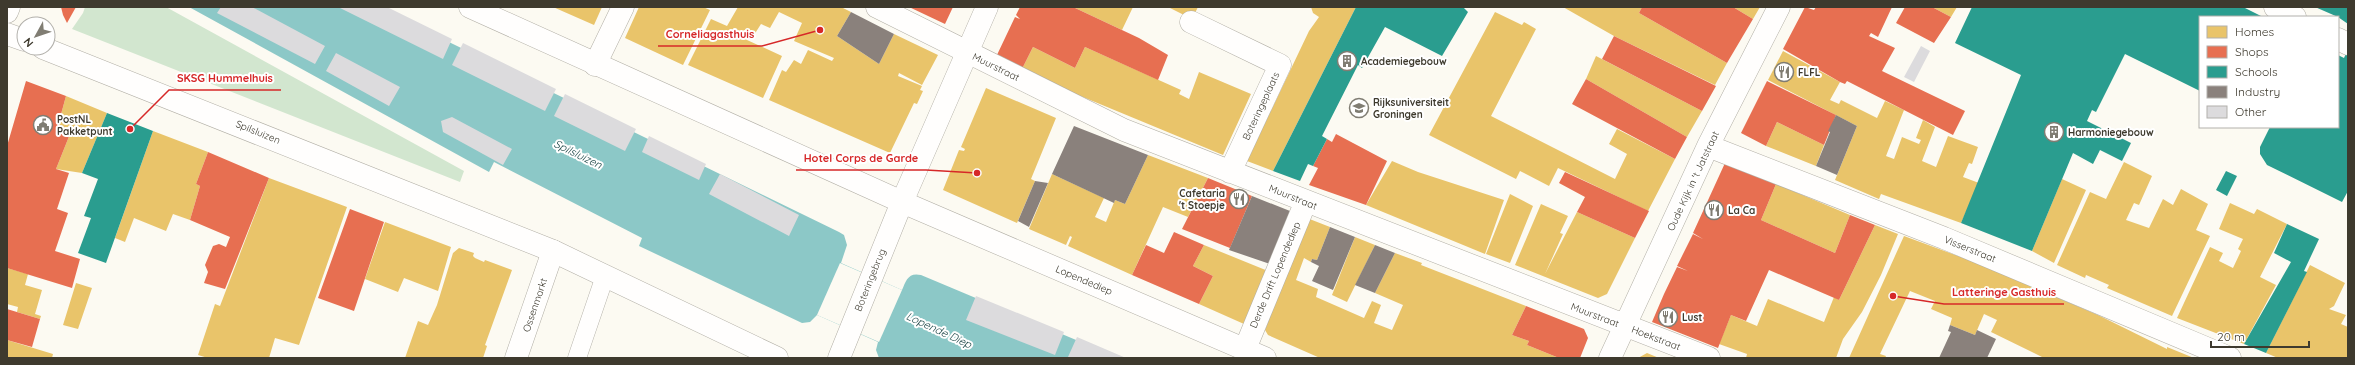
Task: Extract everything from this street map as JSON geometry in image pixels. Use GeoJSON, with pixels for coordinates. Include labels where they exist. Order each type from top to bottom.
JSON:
{"type":"FeatureCollection","features":[{"type":"Feature","properties":{"kind":"street"},"geometry":{"type":"LineString","coordinates":[[7,12],[9,7]]}},
{"type":"Feature","properties":{"kind":"street"},"geometry":{"type":"LineString","coordinates":[[470,7],[595,65],[902,202]]}},
{"type":"Feature","properties":{"kind":"street"},"geometry":{"type":"LineString","coordinates":[[595,65],[623,7]]}},
{"type":"Feature","properties":{"kind":"street","name":"Muurstraat"},"geometry":{"type":"LineString","coordinates":[[877,7],[1124,130],[1626,327]]}},
{"type":"Feature","properties":{"kind":"street","name":"Boteringebrug"},"geometry":{"type":"LineString","coordinates":[[839,358],[902,202],[987,7]]}},
{"type":"Feature","properties":{"kind":"street","name":"Oude Kijk in 't Jatstraat"},"geometry":{"type":"LineString","coordinates":[[1610,358],[1626,327],[1708,146],[1779,7]]}},
{"type":"Feature","properties":{"kind":"street"},"geometry":{"type":"LineString","coordinates":[[2275,7],[2293,16]]}},
{"type":"Feature","properties":{"kind":"street","name":"Boteringeplaats"},"geometry":{"type":"LineString","coordinates":[[1191,22],[1280,65],[1230,172]]}},
{"type":"Feature","properties":{"kind":"street"},"geometry":{"type":"LineString","coordinates":[[2339,40],[2348,44]]}},
{"type":"Feature","properties":{"kind":"street","name":"Spilsluizen"},"geometry":{"type":"LineString","coordinates":[[56,53],[553,252],[777,358]]}},
{"type":"Feature","properties":{"kind":"street","name":"Visserstraat"},"geometry":{"type":"LineString","coordinates":[[1708,146],[1944,238],[2230,358]]}},
{"type":"Feature","properties":{"kind":"street","name":"Derde Drift Lopendediep"},"geometry":{"type":"LineString","coordinates":[[1245,349],[1306,201]]}},
{"type":"Feature","properties":{"kind":"street","name":"Lopendediep"},"geometry":{"type":"LineString","coordinates":[[902,202],[1265,358]]}},
{"type":"Feature","properties":{"kind":"street","name":"Ossenmarkt"},"geometry":{"type":"LineString","coordinates":[[516,358],[553,252]]}},
{"type":"Feature","properties":{"kind":"street","name":"Hoekstraat"},"geometry":{"type":"LineString","coordinates":[[1626,327],[1709,358]]}},
{"type":"Feature","properties":{"kind":"lane"},"geometry":{"type":"LineString","coordinates":[[577,358],[605,276]]}},
{"type":"Feature","properties":{"kind":"green space"},"geometry":{"type":"Polygon","coordinates":[[[85,7],[166,7],[464,171],[460,182],[72,29],[83,13],[85,7]]]}},
{"type":"Feature","properties":{"kind":"water","name":"Lopende Diep"},"geometry":{"type":"Polygon","coordinates":[[[189,7],[377,7],[839,232],[844,235],[847,245],[841,263],[902,290],[910,276],[917,274],[921,275],[1119,358],[879,358],[876,350],[878,342],[817,315],[810,322],[802,323],[639,246],[642,238],[494,162],[489,172],[189,7]]]}},
{"type":"Feature","properties":{"kind":"pier"},"geometry":{"type":"Polygon","coordinates":[[[840,263],[902,290],[879,342],[817,315],[840,263]]]}},
{"type":"Feature","properties":{"kind":"building: Homes"},"geometry":{"type":"Polygon","coordinates":[[[553,7],[602,7],[594,25],[553,7]]]}},
{"type":"Feature","properties":{"kind":"building: Homes"},"geometry":{"type":"Polygon","coordinates":[[[639,7],[703,7],[710,10],[683,65],[625,38],[639,7]]]}},
{"type":"Feature","properties":{"kind":"building: Homes"},"geometry":{"type":"Polygon","coordinates":[[[738,7],[841,7],[851,12],[837,36],[879,64],[894,34],[938,55],[922,85],[899,73],[898,76],[922,86],[920,90],[923,91],[917,104],[914,103],[890,153],[769,100],[782,70],[786,72],[794,60],[801,64],[808,50],[832,61],[834,58],[794,41],[802,23],[779,12],[770,28],[761,24],[754,35],[747,40],[782,56],[763,98],[688,65],[711,19],[727,26],[738,7]]]}},
{"type":"Feature","properties":{"kind":"building: Homes"},"geometry":{"type":"Polygon","coordinates":[[[1073,7],[1133,7],[1122,30],[1073,7]]]}},
{"type":"Feature","properties":{"kind":"building: Homes"},"geometry":{"type":"Polygon","coordinates":[[[1168,7],[1198,7],[1192,19],[1168,7]]]}},
{"type":"Feature","properties":{"kind":"building: Homes"},"geometry":{"type":"Polygon","coordinates":[[[1311,7],[1356,7],[1273,171],[1247,161],[1309,31],[1319,17],[1313,13],[1311,7]]]}},
{"type":"Feature","properties":{"kind":"building: Homes"},"geometry":{"type":"Polygon","coordinates":[[[1563,7],[1642,7],[1639,13],[1727,63],[1715,85],[1614,36],[1563,7]]]}},
{"type":"Feature","properties":{"kind":"building: Homes"},"geometry":{"type":"Polygon","coordinates":[[[1733,7],[1760,7],[1753,19],[1733,7]]]}},
{"type":"Feature","properties":{"kind":"building: Homes"},"geometry":{"type":"Polygon","coordinates":[[[1932,7],[1957,7],[1951,17],[1932,7]]]}},
{"type":"Feature","properties":{"kind":"building: Homes"},"geometry":{"type":"Polygon","coordinates":[[[1495,12],[1522,25],[1524,22],[1536,29],[1491,116],[1615,179],[1627,154],[1609,144],[1617,129],[1675,159],[1648,211],[1558,168],[1549,186],[1520,171],[1516,179],[1429,135],[1495,12]]]}},
{"type":"Feature","properties":{"kind":"building: Homes"},"geometry":{"type":"Polygon","coordinates":[[[1033,47],[1075,68],[1085,47],[1181,90],[1179,94],[1189,99],[1199,72],[1251,94],[1223,155],[1066,90],[1022,69],[1033,47]]]}},
{"type":"Feature","properties":{"kind":"building: Homes"},"geometry":{"type":"Polygon","coordinates":[[[1783,51],[1840,82],[1830,100],[1839,104],[1841,100],[1877,118],[1885,101],[1904,110],[1886,156],[1894,159],[1902,137],[1919,144],[1921,140],[1916,138],[1923,120],[1935,127],[1922,161],[1936,167],[1948,136],[1978,147],[1972,164],[1969,163],[1963,177],[1979,183],[1961,223],[1881,194],[1879,199],[1835,180],[1857,126],[1768,80],[1783,51]]]}},
{"type":"Feature","properties":{"kind":"building: Homes"},"geometry":{"type":"Polygon","coordinates":[[[1596,56],[1702,111],[1687,137],[1586,79],[1596,56]]]}},
{"type":"Feature","properties":{"kind":"building: Homes"},"geometry":{"type":"Polygon","coordinates":[[[986,88],[1056,118],[1031,179],[1035,181],[1017,223],[943,190],[959,150],[964,151],[965,149],[961,147],[986,88]]]}},
{"type":"Feature","properties":{"kind":"building: Homes"},"geometry":{"type":"Polygon","coordinates":[[[66,96],[107,113],[82,173],[56,169],[70,134],[57,129],[66,96]]]}},
{"type":"Feature","properties":{"kind":"building: Homes"},"geometry":{"type":"Polygon","coordinates":[[[1777,122],[1824,145],[1816,166],[1766,146],[1777,122]]]}},
{"type":"Feature","properties":{"kind":"building: Homes"},"geometry":{"type":"Polygon","coordinates":[[[153,131],[208,152],[196,184],[200,186],[190,220],[173,214],[166,231],[134,218],[125,242],[115,238],[153,131]]]}},
{"type":"Feature","properties":{"kind":"building: Homes"},"geometry":{"type":"Polygon","coordinates":[[[1148,155],[1208,178],[1188,217],[1163,207],[1132,275],[1068,246],[1072,237],[1070,236],[1066,245],[1029,229],[1052,174],[1104,198],[1095,217],[1106,222],[1115,200],[1125,204],[1148,155]]]}},
{"type":"Feature","properties":{"kind":"building: Homes"},"geometry":{"type":"Polygon","coordinates":[[[1392,161],[1418,172],[1504,200],[1485,254],[1366,205],[1392,161]]]}},
{"type":"Feature","properties":{"kind":"building: Homes"},"geometry":{"type":"Polygon","coordinates":[[[2124,162],[2152,176],[2139,205],[2134,203],[2126,220],[2149,228],[2163,199],[2173,205],[2181,189],[2208,204],[2196,230],[2210,236],[2172,316],[2107,288],[2109,285],[2086,275],[2085,278],[2057,265],[2090,192],[2106,199],[2124,162]]]}},
{"type":"Feature","properties":{"kind":"building: Homes"},"geometry":{"type":"Polygon","coordinates":[[[269,178],[347,207],[299,345],[275,338],[269,358],[208,358],[198,355],[215,304],[220,306],[269,178]]]}},
{"type":"Feature","properties":{"kind":"building: Homes"},"geometry":{"type":"Polygon","coordinates":[[[2062,179],[2086,190],[2054,263],[2032,251],[2062,179]]]}},
{"type":"Feature","properties":{"kind":"building: Homes"},"geometry":{"type":"Polygon","coordinates":[[[1776,184],[1850,215],[1835,253],[1761,220],[1776,184]]]}},
{"type":"Feature","properties":{"kind":"building: Homes"},"geometry":{"type":"Polygon","coordinates":[[[1510,194],[1533,206],[1510,263],[1486,254],[1510,194]]]}},
{"type":"Feature","properties":{"kind":"building: Homes"},"geometry":{"type":"Polygon","coordinates":[[[2230,203],[2254,214],[2257,209],[2287,224],[2260,277],[2276,285],[2244,344],[2177,318],[2210,247],[2223,253],[2219,261],[2233,268],[2241,251],[2238,249],[2243,239],[2219,229],[2230,203]]]}},
{"type":"Feature","properties":{"kind":"building: Homes"},"geometry":{"type":"Polygon","coordinates":[[[1541,204],[1568,216],[1560,233],[1563,234],[1545,274],[1577,212],[1635,238],[1607,294],[1598,298],[1515,265],[1541,204]]]}},
{"type":"Feature","properties":{"kind":"building: Homes"},"geometry":{"type":"Polygon","coordinates":[[[1307,218],[1330,227],[1317,260],[1312,259],[1311,262],[1304,258],[1296,280],[1318,289],[1316,297],[1364,318],[1372,301],[1381,305],[1374,323],[1392,330],[1403,305],[1375,293],[1395,253],[1422,263],[1421,265],[1526,306],[1512,335],[1529,341],[1527,345],[1559,358],[1320,358],[1268,335],[1265,330],[1307,218]]]}},
{"type":"Feature","properties":{"kind":"building: Homes"},"geometry":{"type":"Polygon","coordinates":[[[385,222],[451,247],[438,291],[404,278],[398,292],[365,279],[385,222]]]}},
{"type":"Feature","properties":{"kind":"building: Homes"},"geometry":{"type":"Polygon","coordinates":[[[1875,225],[1898,234],[1881,275],[1862,312],[1843,339],[1836,358],[1746,358],[1747,354],[1719,344],[1731,315],[1757,326],[1768,299],[1824,322],[1834,297],[1839,300],[1875,225]]]}},
{"type":"Feature","properties":{"kind":"building: Homes"},"geometry":{"type":"Polygon","coordinates":[[[1904,236],[1977,263],[2098,315],[2167,349],[2167,347],[2194,358],[2044,358],[1991,332],[1997,320],[1984,314],[1975,335],[1950,325],[1952,318],[1931,309],[1935,301],[1910,291],[1880,354],[1886,356],[1885,358],[1849,358],[1904,236]]]}},
{"type":"Feature","properties":{"kind":"building: Homes"},"geometry":{"type":"Polygon","coordinates":[[[1355,237],[1375,245],[1347,302],[1332,295],[1355,237]]]}},
{"type":"Feature","properties":{"kind":"building: Homes"},"geometry":{"type":"Polygon","coordinates":[[[1204,245],[1268,271],[1244,324],[1199,304],[1213,276],[1193,266],[1204,245]]]}},
{"type":"Feature","properties":{"kind":"building: Homes"},"geometry":{"type":"Polygon","coordinates":[[[459,248],[474,253],[473,256],[475,258],[484,262],[485,260],[512,270],[485,345],[487,346],[483,358],[405,358],[418,321],[428,325],[437,305],[453,253],[459,248]]]}},
{"type":"Feature","properties":{"kind":"building: Homes"},"geometry":{"type":"Polygon","coordinates":[[[2310,265],[2345,283],[2334,306],[2329,309],[2346,315],[2341,324],[2348,327],[2348,358],[2278,358],[2266,353],[2310,265]]]}},
{"type":"Feature","properties":{"kind":"building: Homes"},"geometry":{"type":"Polygon","coordinates":[[[7,268],[28,274],[25,285],[42,290],[35,314],[41,316],[40,319],[17,312],[18,307],[7,304],[7,268]]]}},
{"type":"Feature","properties":{"kind":"building: Homes"},"geometry":{"type":"Polygon","coordinates":[[[76,283],[92,288],[78,329],[63,325],[76,283]]]}},
{"type":"Feature","properties":{"kind":"building: Homes"},"geometry":{"type":"Polygon","coordinates":[[[7,340],[53,354],[52,358],[7,358],[7,340]]]}},
{"type":"Feature","properties":{"kind":"building: Homes"},"geometry":{"type":"Polygon","coordinates":[[[1647,353],[1659,358],[1638,358],[1647,353]]]}},
{"type":"Feature","properties":{"kind":"building: Shops"},"geometry":{"type":"Polygon","coordinates":[[[61,7],[76,7],[67,23],[63,15],[61,7]]]}},
{"type":"Feature","properties":{"kind":"building: Shops"},"geometry":{"type":"Polygon","coordinates":[[[909,7],[953,7],[945,24],[909,7]]]}},
{"type":"Feature","properties":{"kind":"building: Shops"},"geometry":{"type":"Polygon","coordinates":[[[1020,7],[1073,7],[1139,38],[1168,55],[1158,80],[1085,47],[1075,68],[1033,47],[1022,69],[996,57],[1015,17],[1020,19],[1016,15],[1020,7]]]}},
{"type":"Feature","properties":{"kind":"building: Shops"},"geometry":{"type":"Polygon","coordinates":[[[1642,7],[1733,7],[1753,19],[1727,63],[1639,13],[1642,7]]]}},
{"type":"Feature","properties":{"kind":"building: Shops"},"geometry":{"type":"Polygon","coordinates":[[[1805,7],[1814,10],[1816,7],[1892,7],[1878,37],[1871,33],[1869,36],[1895,48],[1882,71],[1965,111],[1953,135],[1847,81],[1845,84],[1840,82],[1783,49],[1805,7]]]}},
{"type":"Feature","properties":{"kind":"building: Shops"},"geometry":{"type":"Polygon","coordinates":[[[1905,7],[1932,7],[1951,17],[1934,43],[1896,23],[1905,7]]]}},
{"type":"Feature","properties":{"kind":"building: Shops"},"geometry":{"type":"Polygon","coordinates":[[[1614,36],[1716,86],[1702,111],[1602,59],[1614,36]]]}},
{"type":"Feature","properties":{"kind":"building: Shops"},"geometry":{"type":"Polygon","coordinates":[[[1586,79],[1687,137],[1675,159],[1572,104],[1586,79]]]}},
{"type":"Feature","properties":{"kind":"building: Shops"},"geometry":{"type":"Polygon","coordinates":[[[26,81],[66,96],[57,129],[70,134],[56,169],[69,173],[57,209],[68,213],[55,251],[80,259],[72,288],[7,268],[7,146],[26,81]]]}},
{"type":"Feature","properties":{"kind":"building: Shops"},"geometry":{"type":"Polygon","coordinates":[[[1767,81],[1836,115],[1824,145],[1777,122],[1766,146],[1741,133],[1767,81]]]}},
{"type":"Feature","properties":{"kind":"building: Shops"},"geometry":{"type":"Polygon","coordinates":[[[1336,134],[1387,161],[1366,205],[1309,185],[1318,168],[1313,166],[1327,139],[1332,142],[1336,134]]]}},
{"type":"Feature","properties":{"kind":"building: Shops"},"geometry":{"type":"Polygon","coordinates":[[[208,152],[269,178],[225,289],[204,283],[208,272],[205,265],[213,246],[219,244],[226,247],[230,237],[190,220],[200,186],[196,184],[208,152]]]}},
{"type":"Feature","properties":{"kind":"building: Shops"},"geometry":{"type":"Polygon","coordinates":[[[1725,163],[1776,184],[1761,220],[1835,253],[1850,215],[1875,225],[1839,300],[1769,270],[1746,321],[1731,315],[1718,348],[1652,322],[1677,267],[1688,271],[1677,266],[1693,234],[1703,239],[1693,233],[1725,163]]]}},
{"type":"Feature","properties":{"kind":"building: Shops"},"geometry":{"type":"Polygon","coordinates":[[[1565,172],[1649,211],[1635,238],[1577,212],[1585,197],[1559,183],[1565,172]]]}},
{"type":"Feature","properties":{"kind":"building: Shops"},"geometry":{"type":"Polygon","coordinates":[[[1208,178],[1252,196],[1230,248],[1182,229],[1208,178]]]}},
{"type":"Feature","properties":{"kind":"building: Shops"},"geometry":{"type":"Polygon","coordinates":[[[350,209],[384,222],[354,311],[318,298],[350,209]]]}},
{"type":"Feature","properties":{"kind":"building: Shops"},"geometry":{"type":"Polygon","coordinates":[[[1174,232],[1204,245],[1193,266],[1213,276],[1199,304],[1132,275],[1146,245],[1164,253],[1174,232]]]}},
{"type":"Feature","properties":{"kind":"building: Shops"},"geometry":{"type":"Polygon","coordinates":[[[1526,306],[1584,329],[1588,338],[1580,358],[1559,358],[1527,345],[1529,341],[1512,335],[1526,306]]]}},
{"type":"Feature","properties":{"kind":"building: Shops"},"geometry":{"type":"Polygon","coordinates":[[[7,309],[40,319],[32,347],[7,340],[7,309]]]}},
{"type":"Feature","properties":{"kind":"building: Schools","name":"Academiegebouw"},"geometry":{"type":"Polygon","coordinates":[[[1356,7],[1463,7],[1468,12],[1442,56],[1385,27],[1362,68],[1358,65],[1322,136],[1327,139],[1313,166],[1308,164],[1300,181],[1273,171],[1356,7]]]}},
{"type":"Feature","properties":{"kind":"building: Schools","name":"Harmoniegebouw"},"geometry":{"type":"Polygon","coordinates":[[[1972,7],[2243,7],[2261,16],[2199,16],[2199,91],[2125,54],[2096,112],[2092,110],[2087,121],[2131,143],[2122,161],[2100,150],[2093,164],[2073,153],[2032,251],[1961,223],[2021,75],[1955,43],[1972,7]]]}},
{"type":"Feature","properties":{"kind":"building: Schools"},"geometry":{"type":"Polygon","coordinates":[[[2315,7],[2348,7],[2348,24],[2339,18],[2339,16],[2315,7]]]}},
{"type":"Feature","properties":{"kind":"building: Schools"},"geometry":{"type":"Polygon","coordinates":[[[2348,49],[2348,191],[2342,202],[2267,165],[2260,154],[2260,147],[2270,128],[2339,128],[2339,56],[2344,58],[2348,49]]]}},
{"type":"Feature","properties":{"kind":"building: Schools"},"geometry":{"type":"Polygon","coordinates":[[[107,113],[153,131],[106,263],[78,253],[91,218],[84,216],[98,179],[82,173],[107,113]]]}},
{"type":"Feature","properties":{"kind":"building: Schools"},"geometry":{"type":"Polygon","coordinates":[[[2226,171],[2237,176],[2227,196],[2216,190],[2226,171]]]}},
{"type":"Feature","properties":{"kind":"building: Schools"},"geometry":{"type":"Polygon","coordinates":[[[2287,224],[2319,239],[2304,271],[2307,272],[2266,353],[2244,344],[2291,262],[2274,253],[2287,224]]]}},
{"type":"Feature","properties":{"kind":"building: Industry"},"geometry":{"type":"Polygon","coordinates":[[[851,12],[894,34],[879,64],[837,36],[851,12]]]}},
{"type":"Feature","properties":{"kind":"building: Industry"},"geometry":{"type":"Polygon","coordinates":[[[1836,115],[1857,126],[1837,175],[1816,166],[1830,132],[1828,131],[1836,115]]]}},
{"type":"Feature","properties":{"kind":"building: Industry"},"geometry":{"type":"Polygon","coordinates":[[[1074,126],[1148,155],[1125,204],[1115,200],[1114,203],[1052,174],[1074,126]]]}},
{"type":"Feature","properties":{"kind":"building: Industry"},"geometry":{"type":"Polygon","coordinates":[[[1035,181],[1048,183],[1029,227],[1018,221],[1035,181]]]}},
{"type":"Feature","properties":{"kind":"building: Industry"},"geometry":{"type":"Polygon","coordinates":[[[1252,196],[1290,211],[1270,264],[1229,250],[1252,196]]]}},
{"type":"Feature","properties":{"kind":"building: Industry"},"geometry":{"type":"Polygon","coordinates":[[[1330,227],[1355,237],[1333,290],[1312,281],[1319,266],[1311,262],[1312,259],[1317,260],[1330,227]]]}},
{"type":"Feature","properties":{"kind":"building: Industry"},"geometry":{"type":"Polygon","coordinates":[[[1375,245],[1395,253],[1375,293],[1355,285],[1375,245]]]}},
{"type":"Feature","properties":{"kind":"building: Industry"},"geometry":{"type":"Polygon","coordinates":[[[1950,325],[1975,335],[1977,330],[1996,339],[1987,358],[1939,358],[1951,332],[1948,331],[1950,325]]]}},
{"type":"Feature","properties":{"kind":"building: Other"},"geometry":{"type":"Polygon","coordinates":[[[221,7],[252,7],[325,46],[315,64],[217,13],[221,7]]]}},
{"type":"Feature","properties":{"kind":"building: Other"},"geometry":{"type":"Polygon","coordinates":[[[338,7],[387,7],[452,39],[443,59],[338,7]]]}},
{"type":"Feature","properties":{"kind":"building: Other"},"geometry":{"type":"Polygon","coordinates":[[[463,43],[556,89],[545,111],[452,65],[463,43]]]}},
{"type":"Feature","properties":{"kind":"building: Other"},"geometry":{"type":"Polygon","coordinates":[[[1921,46],[1930,51],[1914,82],[1904,77],[1921,46]]]}},
{"type":"Feature","properties":{"kind":"building: Other"},"geometry":{"type":"Polygon","coordinates":[[[336,53],[400,87],[389,106],[326,71],[336,53]]]}},
{"type":"Feature","properties":{"kind":"building: Other"},"geometry":{"type":"Polygon","coordinates":[[[565,94],[636,129],[625,151],[554,116],[565,94]]]}},
{"type":"Feature","properties":{"kind":"building: Other"},"geometry":{"type":"Polygon","coordinates":[[[452,117],[512,149],[503,165],[443,132],[441,121],[452,117]]]}},
{"type":"Feature","properties":{"kind":"building: Other"},"geometry":{"type":"Polygon","coordinates":[[[649,136],[706,164],[699,180],[642,152],[649,136]]]}},
{"type":"Feature","properties":{"kind":"building: Other"},"geometry":{"type":"Polygon","coordinates":[[[720,174],[799,215],[789,236],[709,194],[720,174]]]}},
{"type":"Feature","properties":{"kind":"building: Other"},"geometry":{"type":"Polygon","coordinates":[[[976,296],[1064,332],[1055,355],[966,320],[976,296]]]}},
{"type":"Feature","properties":{"kind":"building: Other"},"geometry":{"type":"Polygon","coordinates":[[[1077,337],[1126,358],[1070,358],[1068,357],[1077,337]]]}},
{"type":"Feature","properties":{"kind":"place","name":"Corneliagasthuis"},"geometry":{"type":"Point","coordinates":[820,30]}},
{"type":"Feature","properties":{"kind":"place","name":"Academiegebouw"},"geometry":{"type":"Point","coordinates":[1347,61]}},
{"type":"Feature","properties":{"kind":"place","name":"FLFL"},"geometry":{"type":"Point","coordinates":[1784,72]}},
{"type":"Feature","properties":{"kind":"place","name":"Rijksuniversiteit Groningen"},"geometry":{"type":"Point","coordinates":[1359,108]}},
{"type":"Feature","properties":{"kind":"place","name":"PostNL Pakketpunt"},"geometry":{"type":"Point","coordinates":[43,125]}},
{"type":"Feature","properties":{"kind":"place","name":"SKSG Hummelhuis"},"geometry":{"type":"Point","coordinates":[130,129]}},
{"type":"Feature","properties":{"kind":"place","name":"Harmoniegebouw"},"geometry":{"type":"Point","coordinates":[2054,132]}},
{"type":"Feature","properties":{"kind":"place","name":"Hotel Corps de Garde"},"geometry":{"type":"Point","coordinates":[977,173]}},
{"type":"Feature","properties":{"kind":"place","name":"Cafetaria 't Stoepje"},"geometry":{"type":"Point","coordinates":[1239,199]}},
{"type":"Feature","properties":{"kind":"place","name":"La Ca"},"geometry":{"type":"Point","coordinates":[1714,210]}},
{"type":"Feature","properties":{"kind":"place","name":"Latteringe Gasthuis"},"geometry":{"type":"Point","coordinates":[1893,296]}},
{"type":"Feature","properties":{"kind":"place","name":"Lust"},"geometry":{"type":"Point","coordinates":[1668,317]}}]}
